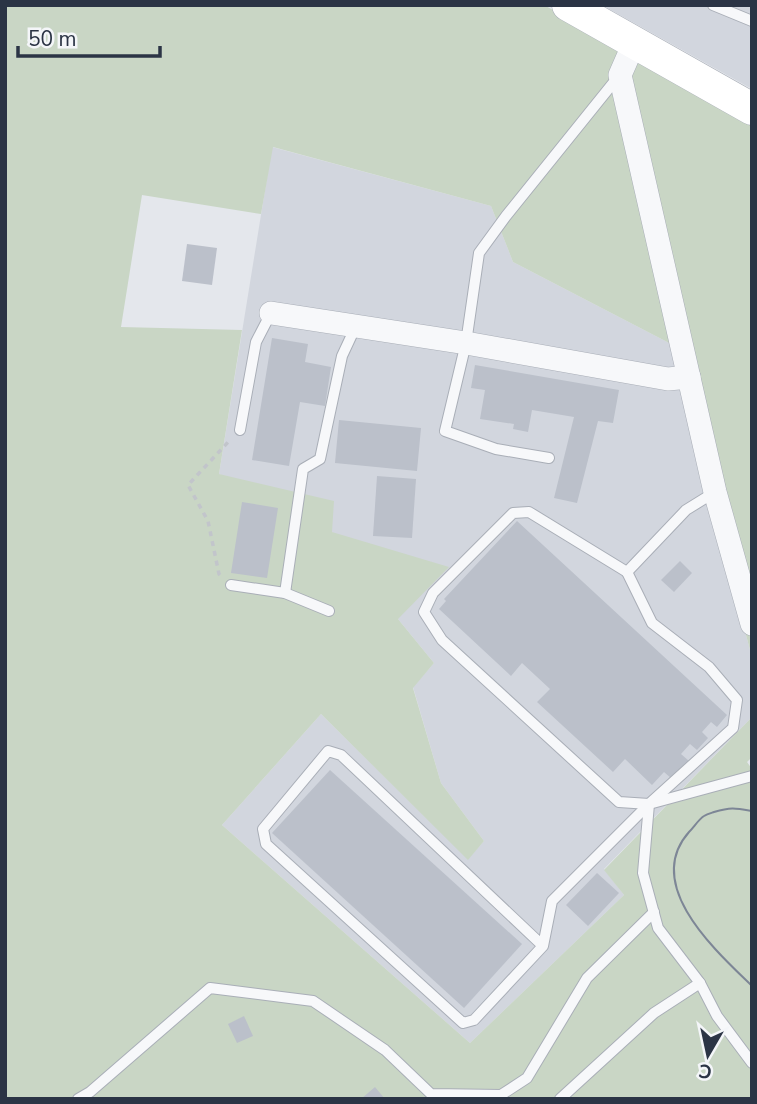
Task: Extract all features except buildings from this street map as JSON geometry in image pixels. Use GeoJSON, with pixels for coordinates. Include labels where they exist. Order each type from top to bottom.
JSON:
{"type":"FeatureCollection","features":[{"type":"Feature","properties":{"kind":"street"},"geometry":{"type":"LineString","coordinates":[[568,5],[752,108]]}},
{"type":"Feature","properties":{"kind":"street"},"geometry":{"type":"LineString","coordinates":[[634,43],[620,75],[715,492],[752,624]]}},
{"type":"Feature","properties":{"kind":"street"},"geometry":{"type":"LineString","coordinates":[[271,313],[466,343],[668,379],[689,377]]}},
{"type":"Feature","properties":{"kind":"lane"},"geometry":{"type":"LineString","coordinates":[[713,5],[752,21]]}},
{"type":"Feature","properties":{"kind":"lane"},"geometry":{"type":"LineString","coordinates":[[549,458],[496,449],[445,431],[466,343],[479,253],[620,75]]}},
{"type":"Feature","properties":{"kind":"lane"},"geometry":{"type":"LineString","coordinates":[[240,430],[256,342],[271,313]]}},
{"type":"Feature","properties":{"kind":"lane"},"geometry":{"type":"LineString","coordinates":[[285,593],[303,469],[320,459],[342,356],[356,326]]}},
{"type":"Feature","properties":{"kind":"lane"},"geometry":{"type":"LineString","coordinates":[[627,572],[685,510],[715,492]]}},
{"type":"Feature","properties":{"kind":"lane"},"geometry":{"type":"LineString","coordinates":[[543,946],[341,755],[328,751],[263,829],[266,844],[463,1023],[474,1020],[543,946],[552,901],[649,804],[733,728],[737,700],[709,667],[652,623],[627,572],[529,512],[513,513],[433,593],[424,612],[442,640],[619,802],[649,804],[752,776]]}},
{"type":"Feature","properties":{"kind":"lane"},"geometry":{"type":"LineString","coordinates":[[231,585],[285,593],[329,611]]}},
{"type":"Feature","properties":{"kind":"lane"},"geometry":{"type":"LineString","coordinates":[[649,804],[643,873],[658,928],[700,983],[717,1016],[752,1063]]}},
{"type":"Feature","properties":{"kind":"lane"},"geometry":{"type":"LineString","coordinates":[[78,1099],[90,1093],[211,988],[313,1000],[385,1050],[429,1096],[501,1095],[527,1078],[587,978],[654,912]]}},
{"type":"Feature","properties":{"kind":"lane"},"geometry":{"type":"LineString","coordinates":[[560,1099],[654,1013],[700,983]]}},
{"type":"Feature","properties":{"kind":"path"},"geometry":{"type":"LineString","coordinates":[[231,585],[219,574],[208,521],[188,485],[240,430]]}},
{"type":"Feature","properties":{"kind":"shaded area"},"geometry":{"type":"Polygon","coordinates":[[[602,5],[752,5],[752,89],[602,5]]]}},
{"type":"Feature","properties":{"kind":"shaded area"},"geometry":{"type":"Polygon","coordinates":[[[272,147],[491,206],[513,262],[673,345],[702,474],[752,657],[752,717],[604,869],[624,895],[470,1043],[222,825],[321,714],[468,859],[484,841],[441,783],[413,687],[434,663],[332,532],[219,474],[272,147]]]}},
{"type":"Feature","properties":{"kind":"green space"},"geometry":{"type":"Polygon","coordinates":[[[5,5],[544,5],[752,121],[752,657],[702,474],[673,345],[513,262],[491,206],[273,147],[261,214],[142,195],[121,327],[242,330],[219,474],[334,501],[332,532],[449,567],[398,619],[434,663],[413,688],[441,783],[484,841],[468,860],[321,714],[222,825],[470,1043],[624,895],[604,870],[752,717],[752,757],[747,762],[752,769],[752,1099],[5,1099],[5,5]]]}},
{"type":"Feature","properties":{"kind":"tram line"},"geometry":{"type":"LineString","coordinates":[[752,811],[729,809],[702,817],[677,852],[674,874],[679,895],[689,916],[720,955],[752,986]]}}]}
